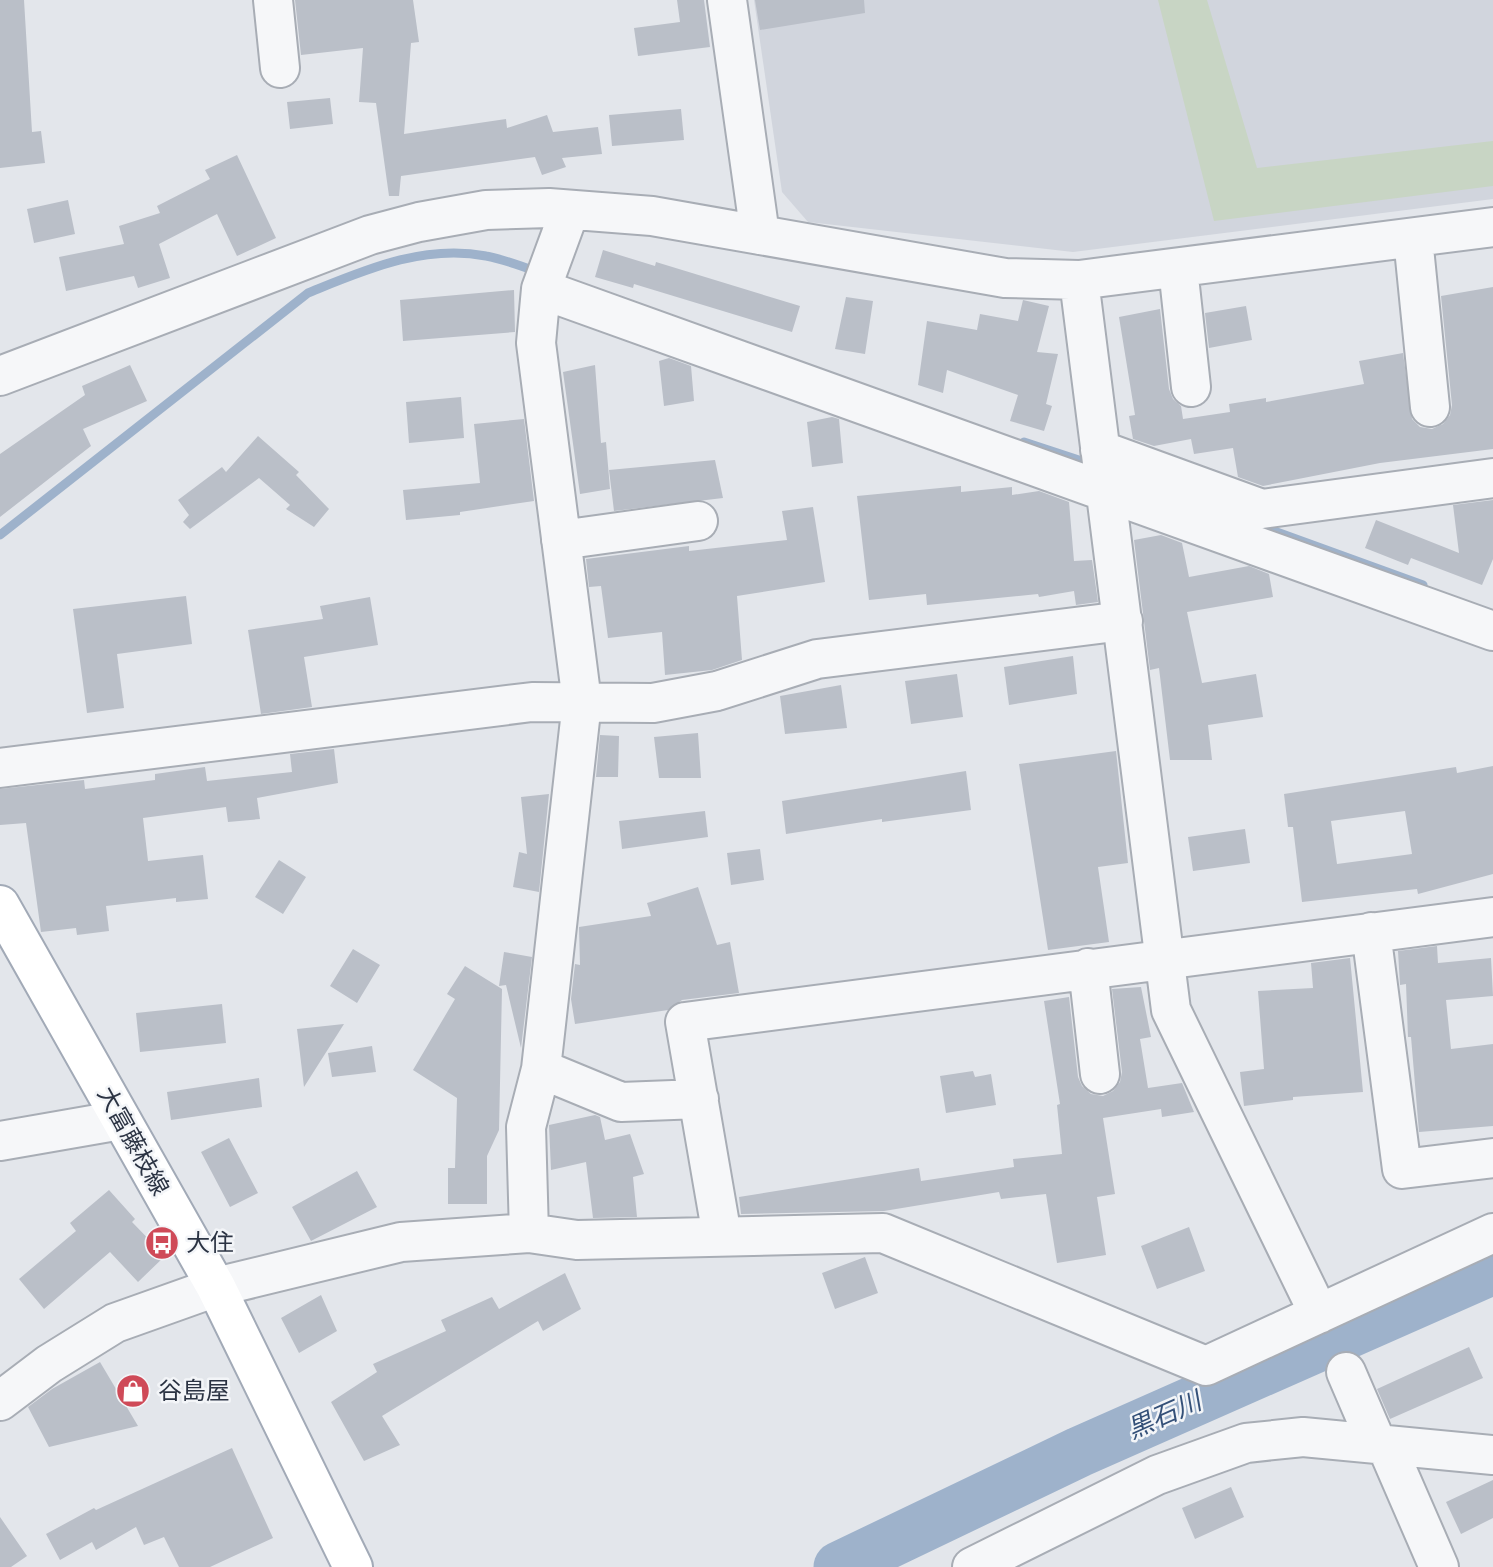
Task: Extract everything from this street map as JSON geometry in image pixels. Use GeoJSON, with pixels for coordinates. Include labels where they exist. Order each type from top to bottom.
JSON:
{"type":"FeatureCollection","features":[{"type":"Feature","properties":{"kind":"main road","name":"大富藤枝線"},"geometry":{"type":"LineString","coordinates":[[0,905],[216,1287],[353,1567]]}},
{"type":"Feature","properties":{"kind":"street"},"geometry":{"type":"LineString","coordinates":[[274,0],[280,68]]}},
{"type":"Feature","properties":{"kind":"street"},"geometry":{"type":"LineString","coordinates":[[727,0],[760,235]]}},
{"type":"Feature","properties":{"kind":"street"},"geometry":{"type":"LineString","coordinates":[[529,1233],[526,1127],[541,1069],[582,702],[536,344],[545,280],[570,209]]}},
{"type":"Feature","properties":{"kind":"street"},"geometry":{"type":"LineString","coordinates":[[0,376],[370,235],[419,222],[486,210],[570,209],[652,216],[1005,278],[1079,280],[1493,227]]}},
{"type":"Feature","properties":{"kind":"street"},"geometry":{"type":"LineString","coordinates":[[1413,237],[1430,407]]}},
{"type":"Feature","properties":{"kind":"street"},"geometry":{"type":"LineString","coordinates":[[1178,268],[1191,387]]}},
{"type":"Feature","properties":{"kind":"street"},"geometry":{"type":"LineString","coordinates":[[545,280],[1103,472],[1493,631]]}},
{"type":"Feature","properties":{"kind":"street"},"geometry":{"type":"LineString","coordinates":[[1079,280],[1171,1010],[1319,1314]]}},
{"type":"Feature","properties":{"kind":"street"},"geometry":{"type":"LineString","coordinates":[[1103,472],[1262,509],[1493,478]]}},
{"type":"Feature","properties":{"kind":"street"},"geometry":{"type":"LineString","coordinates":[[561,540],[698,521]]}},
{"type":"Feature","properties":{"kind":"street"},"geometry":{"type":"LineString","coordinates":[[0,768],[532,702],[653,703],[718,691],[817,659],[1123,621]]}},
{"type":"Feature","properties":{"kind":"street"},"geometry":{"type":"LineString","coordinates":[[722,1236],[685,1022],[1493,917]]}},
{"type":"Feature","properties":{"kind":"street"},"geometry":{"type":"LineString","coordinates":[[1371,932],[1402,1169],[1493,1157]]}},
{"type":"Feature","properties":{"kind":"street"},"geometry":{"type":"LineString","coordinates":[[1088,968],[1100,1074]]}},
{"type":"Feature","properties":{"kind":"street"},"geometry":{"type":"LineString","coordinates":[[541,1069],[621,1102],[699,1099]]}},
{"type":"Feature","properties":{"kind":"street"},"geometry":{"type":"LineString","coordinates":[[0,1141],[121,1120]]}},
{"type":"Feature","properties":{"kind":"street"},"geometry":{"type":"LineString","coordinates":[[0,1401],[49,1364],[115,1323],[216,1287],[401,1242],[529,1233],[577,1240],[883,1233],[1206,1366],[1493,1233]]}},
{"type":"Feature","properties":{"kind":"street"},"geometry":{"type":"LineString","coordinates":[[1346,1372],[1440,1567]]}},
{"type":"Feature","properties":{"kind":"street"},"geometry":{"type":"LineString","coordinates":[[972,1567],[1157,1475],[1245,1443],[1303,1437],[1493,1455]]}},
{"type":"Feature","properties":{"kind":"shaded area"},"geometry":{"type":"Polygon","coordinates":[[[754,0],[1493,0],[1493,199],[1073,252],[808,222],[782,192],[754,0]]]}},
{"type":"Feature","properties":{"kind":"green space"},"geometry":{"type":"Polygon","coordinates":[[[1158,0],[1207,0],[1257,168],[1493,141],[1493,186],[1214,221],[1158,0]]]}},
{"type":"Feature","properties":{"kind":"building"},"geometry":{"type":"Polygon","coordinates":[[[0,0],[24,0],[32,132],[41,131],[45,163],[0,168],[0,0]]]}},
{"type":"Feature","properties":{"kind":"building"},"geometry":{"type":"Polygon","coordinates":[[[295,0],[413,0],[419,42],[411,43],[404,134],[506,119],[507,128],[547,115],[553,132],[598,127],[602,154],[562,158],[566,167],[542,175],[535,157],[401,176],[399,196],[389,196],[376,103],[359,102],[363,48],[301,55],[295,0]]]}},
{"type":"Feature","properties":{"kind":"building"},"geometry":{"type":"Polygon","coordinates":[[[677,0],[704,0],[710,47],[638,56],[634,28],[680,22],[677,0]]]}},
{"type":"Feature","properties":{"kind":"building"},"geometry":{"type":"Polygon","coordinates":[[[755,0],[864,0],[865,13],[760,30],[755,0]]]}},
{"type":"Feature","properties":{"kind":"building"},"geometry":{"type":"Polygon","coordinates":[[[330,98],[333,124],[290,129],[287,102],[330,98]]]}},
{"type":"Feature","properties":{"kind":"building"},"geometry":{"type":"Polygon","coordinates":[[[681,109],[684,140],[612,146],[609,115],[681,109]]]}},
{"type":"Feature","properties":{"kind":"building"},"geometry":{"type":"Polygon","coordinates":[[[237,155],[276,238],[237,256],[217,214],[159,244],[170,278],[138,288],[134,276],[66,291],[59,257],[124,244],[119,226],[160,213],[157,206],[210,179],[205,170],[237,155]]]}},
{"type":"Feature","properties":{"kind":"building"},"geometry":{"type":"Polygon","coordinates":[[[68,200],[75,234],[34,243],[27,209],[68,200]]]}},
{"type":"Feature","properties":{"kind":"building"},"geometry":{"type":"Polygon","coordinates":[[[603,250],[655,266],[656,262],[800,306],[792,332],[634,284],[633,288],[595,277],[603,250]]]}},
{"type":"Feature","properties":{"kind":"building"},"geometry":{"type":"Polygon","coordinates":[[[1493,287],[1493,449],[1380,463],[1263,486],[1238,477],[1233,448],[1194,454],[1191,439],[1154,446],[1133,439],[1129,416],[1135,415],[1119,317],[1160,309],[1169,389],[1173,399],[1181,406],[1183,419],[1230,412],[1229,404],[1266,398],[1266,402],[1364,384],[1359,361],[1403,353],[1412,419],[1420,427],[1432,429],[1443,424],[1450,415],[1452,405],[1441,296],[1493,287]]]}},
{"type":"Feature","properties":{"kind":"building"},"geometry":{"type":"Polygon","coordinates":[[[514,290],[515,332],[403,341],[400,300],[514,290]]]}},
{"type":"Feature","properties":{"kind":"building"},"geometry":{"type":"Polygon","coordinates":[[[846,297],[873,301],[865,354],[835,349],[846,297]]]}},
{"type":"Feature","properties":{"kind":"building"},"geometry":{"type":"Polygon","coordinates":[[[1023,300],[1049,306],[1037,352],[1058,354],[1046,404],[1052,406],[1044,431],[1010,421],[1018,395],[947,370],[943,393],[918,385],[927,321],[977,330],[980,314],[1018,321],[1023,300]]]}},
{"type":"Feature","properties":{"kind":"building"},"geometry":{"type":"Polygon","coordinates":[[[1246,306],[1252,340],[1209,348],[1205,313],[1246,306]]]}},
{"type":"Feature","properties":{"kind":"building"},"geometry":{"type":"Polygon","coordinates":[[[669,358],[691,366],[694,401],[664,406],[659,361],[669,358]]]}},
{"type":"Feature","properties":{"kind":"building"},"geometry":{"type":"Polygon","coordinates":[[[130,365],[147,401],[83,429],[91,446],[0,517],[0,454],[85,395],[82,386],[130,365]]]}},
{"type":"Feature","properties":{"kind":"building"},"geometry":{"type":"Polygon","coordinates":[[[595,365],[601,443],[606,442],[610,489],[580,494],[563,372],[595,365]]]}},
{"type":"Feature","properties":{"kind":"building"},"geometry":{"type":"Polygon","coordinates":[[[461,397],[464,438],[409,443],[406,402],[461,397]]]}},
{"type":"Feature","properties":{"kind":"building"},"geometry":{"type":"Polygon","coordinates":[[[832,417],[839,419],[843,463],[812,467],[807,422],[832,417]]]}},
{"type":"Feature","properties":{"kind":"building"},"geometry":{"type":"Polygon","coordinates":[[[524,419],[534,501],[460,512],[460,515],[406,520],[403,490],[480,483],[474,424],[524,419]]]}},
{"type":"Feature","properties":{"kind":"building"},"geometry":{"type":"Polygon","coordinates":[[[258,436],[299,472],[296,475],[329,509],[314,527],[286,509],[290,505],[259,478],[190,529],[183,522],[189,515],[178,500],[222,467],[226,472],[258,436]]]}},
{"type":"Feature","properties":{"kind":"building"},"geometry":{"type":"Polygon","coordinates":[[[715,460],[723,498],[614,511],[609,470],[715,460]]]}},
{"type":"Feature","properties":{"kind":"building"},"geometry":{"type":"Polygon","coordinates":[[[961,486],[961,492],[1012,487],[1012,495],[1039,491],[1069,502],[1074,561],[1092,560],[1098,602],[1076,605],[1074,591],[1039,597],[1038,594],[927,605],[926,594],[869,600],[857,496],[961,486]]]}},
{"type":"Feature","properties":{"kind":"building"},"geometry":{"type":"Polygon","coordinates":[[[1493,500],[1493,559],[1482,585],[1411,558],[1408,565],[1365,548],[1376,520],[1459,553],[1453,505],[1493,500]]]}},
{"type":"Feature","properties":{"kind":"building"},"geometry":{"type":"Polygon","coordinates":[[[813,507],[825,582],[737,596],[742,660],[712,670],[665,675],[662,632],[608,638],[601,586],[589,587],[586,559],[689,546],[689,551],[787,540],[782,511],[813,507]]]}},
{"type":"Feature","properties":{"kind":"building"},"geometry":{"type":"Polygon","coordinates":[[[1161,535],[1182,543],[1189,577],[1249,566],[1269,574],[1273,597],[1187,612],[1202,683],[1256,674],[1263,717],[1208,725],[1212,760],[1170,760],[1159,668],[1150,670],[1134,540],[1161,535]]]}},
{"type":"Feature","properties":{"kind":"building"},"geometry":{"type":"Polygon","coordinates":[[[186,596],[192,644],[117,654],[124,708],[87,713],[73,609],[186,596]]]}},
{"type":"Feature","properties":{"kind":"building"},"geometry":{"type":"Polygon","coordinates":[[[370,597],[378,645],[304,657],[312,707],[261,714],[248,630],[323,619],[320,606],[370,597]]]}},
{"type":"Feature","properties":{"kind":"building"},"geometry":{"type":"Polygon","coordinates":[[[1073,656],[1077,694],[1009,705],[1004,667],[1073,656]]]}},
{"type":"Feature","properties":{"kind":"building"},"geometry":{"type":"Polygon","coordinates":[[[957,674],[963,717],[911,724],[905,681],[957,674]]]}},
{"type":"Feature","properties":{"kind":"building"},"geometry":{"type":"Polygon","coordinates":[[[841,685],[847,728],[785,734],[780,696],[841,685]]]}},
{"type":"Feature","properties":{"kind":"building"},"geometry":{"type":"Polygon","coordinates":[[[698,733],[701,778],[659,778],[654,737],[698,733]]]}},
{"type":"Feature","properties":{"kind":"building"},"geometry":{"type":"Polygon","coordinates":[[[600,735],[619,736],[618,777],[596,777],[600,735]]]}},
{"type":"Feature","properties":{"kind":"building"},"geometry":{"type":"Polygon","coordinates":[[[334,749],[338,783],[257,798],[260,819],[228,822],[226,807],[143,818],[148,861],[203,855],[208,899],[176,902],[176,898],[106,906],[109,931],[77,935],[76,928],[41,932],[26,823],[0,825],[0,789],[84,780],[85,789],[155,780],[155,774],[205,767],[207,781],[292,772],[290,754],[334,749]]]}},
{"type":"Feature","properties":{"kind":"building"},"geometry":{"type":"Polygon","coordinates":[[[1116,751],[1128,863],[1098,867],[1109,942],[1048,950],[1019,764],[1116,751]]]}},
{"type":"Feature","properties":{"kind":"building"},"geometry":{"type":"Polygon","coordinates":[[[1493,766],[1493,874],[1418,894],[1417,889],[1302,902],[1293,827],[1288,827],[1284,794],[1456,767],[1457,773],[1493,766]],[[1405,811],[1331,821],[1337,864],[1412,854],[1405,811]]]}},
{"type":"Feature","properties":{"kind":"building"},"geometry":{"type":"Polygon","coordinates":[[[966,771],[971,810],[882,822],[882,819],[786,834],[782,801],[966,771]]]}},
{"type":"Feature","properties":{"kind":"building"},"geometry":{"type":"Polygon","coordinates":[[[549,794],[539,892],[513,887],[519,852],[527,854],[521,797],[549,794]]]}},
{"type":"Feature","properties":{"kind":"building"},"geometry":{"type":"Polygon","coordinates":[[[705,811],[708,837],[622,849],[619,821],[705,811]]]}},
{"type":"Feature","properties":{"kind":"building"},"geometry":{"type":"Polygon","coordinates":[[[1245,829],[1250,863],[1193,871],[1188,837],[1245,829]]]}},
{"type":"Feature","properties":{"kind":"building"},"geometry":{"type":"Polygon","coordinates":[[[760,849],[764,880],[731,885],[727,853],[760,849]]]}},
{"type":"Feature","properties":{"kind":"building"},"geometry":{"type":"Polygon","coordinates":[[[279,860],[306,877],[283,914],[255,897],[279,860]]]}},
{"type":"Feature","properties":{"kind":"building"},"geometry":{"type":"Polygon","coordinates":[[[698,887],[717,945],[730,942],[739,993],[682,1000],[668,1010],[575,1024],[571,999],[575,964],[580,965],[579,927],[651,916],[647,903],[698,887]]]}},
{"type":"Feature","properties":{"kind":"building"},"geometry":{"type":"Polygon","coordinates":[[[1437,946],[1438,963],[1491,958],[1493,996],[1446,1000],[1451,1049],[1493,1044],[1493,1126],[1419,1132],[1411,1037],[1408,1037],[1406,984],[1400,985],[1398,951],[1437,946]]]}},
{"type":"Feature","properties":{"kind":"building"},"geometry":{"type":"Polygon","coordinates":[[[353,949],[380,965],[357,1003],[330,986],[353,949]]]}},
{"type":"Feature","properties":{"kind":"building"},"geometry":{"type":"Polygon","coordinates":[[[504,952],[532,957],[521,1048],[506,985],[499,986],[504,952]]]}},
{"type":"Feature","properties":{"kind":"building"},"geometry":{"type":"Polygon","coordinates":[[[1350,958],[1363,1092],[1293,1097],[1293,1100],[1244,1106],[1240,1072],[1264,1069],[1258,991],[1313,988],[1311,963],[1350,958]]]}},
{"type":"Feature","properties":{"kind":"building"},"geometry":{"type":"Polygon","coordinates":[[[465,966],[502,989],[499,1130],[487,1156],[487,1204],[448,1204],[448,1168],[455,1168],[457,1098],[413,1070],[455,999],[447,994],[465,966]]]}},
{"type":"Feature","properties":{"kind":"building"},"geometry":{"type":"Polygon","coordinates":[[[1141,987],[1151,1037],[1140,1039],[1148,1088],[1182,1083],[1194,1112],[1162,1117],[1161,1109],[1103,1118],[1115,1194],[1097,1197],[1106,1255],[1057,1263],[1046,1194],[1001,1199],[999,1192],[884,1211],[741,1214],[739,1197],[919,1168],[921,1181],[1014,1167],[1013,1159],[1062,1154],[1057,1105],[1060,1104],[1044,1001],[1069,997],[1078,1077],[1082,1086],[1091,1094],[1103,1096],[1113,1091],[1120,1082],[1122,1072],[1112,989],[1141,987]]]}},
{"type":"Feature","properties":{"kind":"building"},"geometry":{"type":"Polygon","coordinates":[[[222,1004],[226,1043],[140,1052],[136,1013],[222,1004]]]}},
{"type":"Feature","properties":{"kind":"building"},"geometry":{"type":"Polygon","coordinates":[[[344,1024],[304,1087],[297,1029],[344,1024]]]}},
{"type":"Feature","properties":{"kind":"building"},"geometry":{"type":"Polygon","coordinates":[[[372,1046],[376,1072],[332,1077],[328,1053],[372,1046]]]}},
{"type":"Feature","properties":{"kind":"building"},"geometry":{"type":"Polygon","coordinates":[[[973,1071],[975,1077],[991,1074],[996,1105],[946,1113],[940,1076],[973,1071]]]}},
{"type":"Feature","properties":{"kind":"building"},"geometry":{"type":"Polygon","coordinates":[[[259,1078],[262,1107],[171,1120],[167,1092],[259,1078]]]}},
{"type":"Feature","properties":{"kind":"building"},"geometry":{"type":"Polygon","coordinates":[[[595,1115],[600,1117],[605,1140],[630,1134],[644,1174],[633,1177],[637,1217],[593,1218],[586,1162],[551,1170],[549,1125],[595,1115]]]}},
{"type":"Feature","properties":{"kind":"building"},"geometry":{"type":"Polygon","coordinates":[[[229,1138],[258,1193],[230,1207],[201,1152],[229,1138]]]}},
{"type":"Feature","properties":{"kind":"building"},"geometry":{"type":"Polygon","coordinates":[[[357,1171],[377,1207],[311,1241],[292,1207],[357,1171]]]}},
{"type":"Feature","properties":{"kind":"building"},"geometry":{"type":"Polygon","coordinates":[[[109,1190],[135,1219],[132,1222],[165,1256],[138,1282],[110,1252],[44,1309],[19,1279],[76,1231],[70,1223],[109,1190]]]}},
{"type":"Feature","properties":{"kind":"building"},"geometry":{"type":"Polygon","coordinates":[[[1189,1227],[1205,1271],[1157,1289],[1141,1246],[1189,1227]]]}},
{"type":"Feature","properties":{"kind":"building"},"geometry":{"type":"Polygon","coordinates":[[[865,1257],[878,1293],[835,1309],[822,1273],[865,1257]]]}},
{"type":"Feature","properties":{"kind":"building"},"geometry":{"type":"Polygon","coordinates":[[[565,1273],[581,1309],[543,1331],[538,1321],[382,1416],[400,1445],[364,1461],[331,1402],[377,1372],[373,1364],[446,1331],[441,1320],[492,1297],[499,1309],[565,1273]]]}},
{"type":"Feature","properties":{"kind":"building"},"geometry":{"type":"Polygon","coordinates":[[[321,1295],[337,1331],[299,1353],[281,1318],[321,1295]]]}},
{"type":"Feature","properties":{"kind":"building"},"geometry":{"type":"Polygon","coordinates":[[[1469,1347],[1483,1378],[1390,1419],[1377,1389],[1469,1347]]]}},
{"type":"Feature","properties":{"kind":"building"},"geometry":{"type":"Polygon","coordinates":[[[100,1362],[138,1426],[49,1447],[28,1407],[52,1389],[100,1362]]]}},
{"type":"Feature","properties":{"kind":"building"},"geometry":{"type":"Polygon","coordinates":[[[232,1448],[273,1538],[210,1567],[179,1567],[164,1537],[144,1545],[136,1527],[96,1550],[92,1542],[60,1560],[46,1534],[94,1508],[96,1510],[232,1448]]]}},
{"type":"Feature","properties":{"kind":"building"},"geometry":{"type":"Polygon","coordinates":[[[1493,1480],[1493,1518],[1461,1534],[1446,1502],[1493,1480]]]}},
{"type":"Feature","properties":{"kind":"building"},"geometry":{"type":"Polygon","coordinates":[[[1231,1487],[1244,1517],[1195,1539],[1182,1508],[1231,1487]]]}},
{"type":"Feature","properties":{"kind":"building"},"geometry":{"type":"Polygon","coordinates":[[[0,1517],[27,1556],[11,1567],[0,1567],[0,1517]]]}},
{"type":"Feature","properties":{"kind":"waterway"},"geometry":{"type":"LineString","coordinates":[[0,535],[308,293],[395,261],[440,253],[486,256],[539,272]]}},
{"type":"Feature","properties":{"kind":"waterway"},"geometry":{"type":"LineString","coordinates":[[1024,442],[1094,465]]}},
{"type":"Feature","properties":{"kind":"waterway"},"geometry":{"type":"LineString","coordinates":[[1255,524],[1423,585]]}},
{"type":"Feature","properties":{"kind":"waterway","name":"黒石川"},"geometry":{"type":"LineString","coordinates":[[839,1567],[1079,1452],[1493,1269]]}},
{"type":"Feature","properties":{"kind":"place","name":"大住"},"geometry":{"type":"Point","coordinates":[162,1243]}},
{"type":"Feature","properties":{"kind":"place","name":"谷島屋"},"geometry":{"type":"Point","coordinates":[133,1391]}}]}
